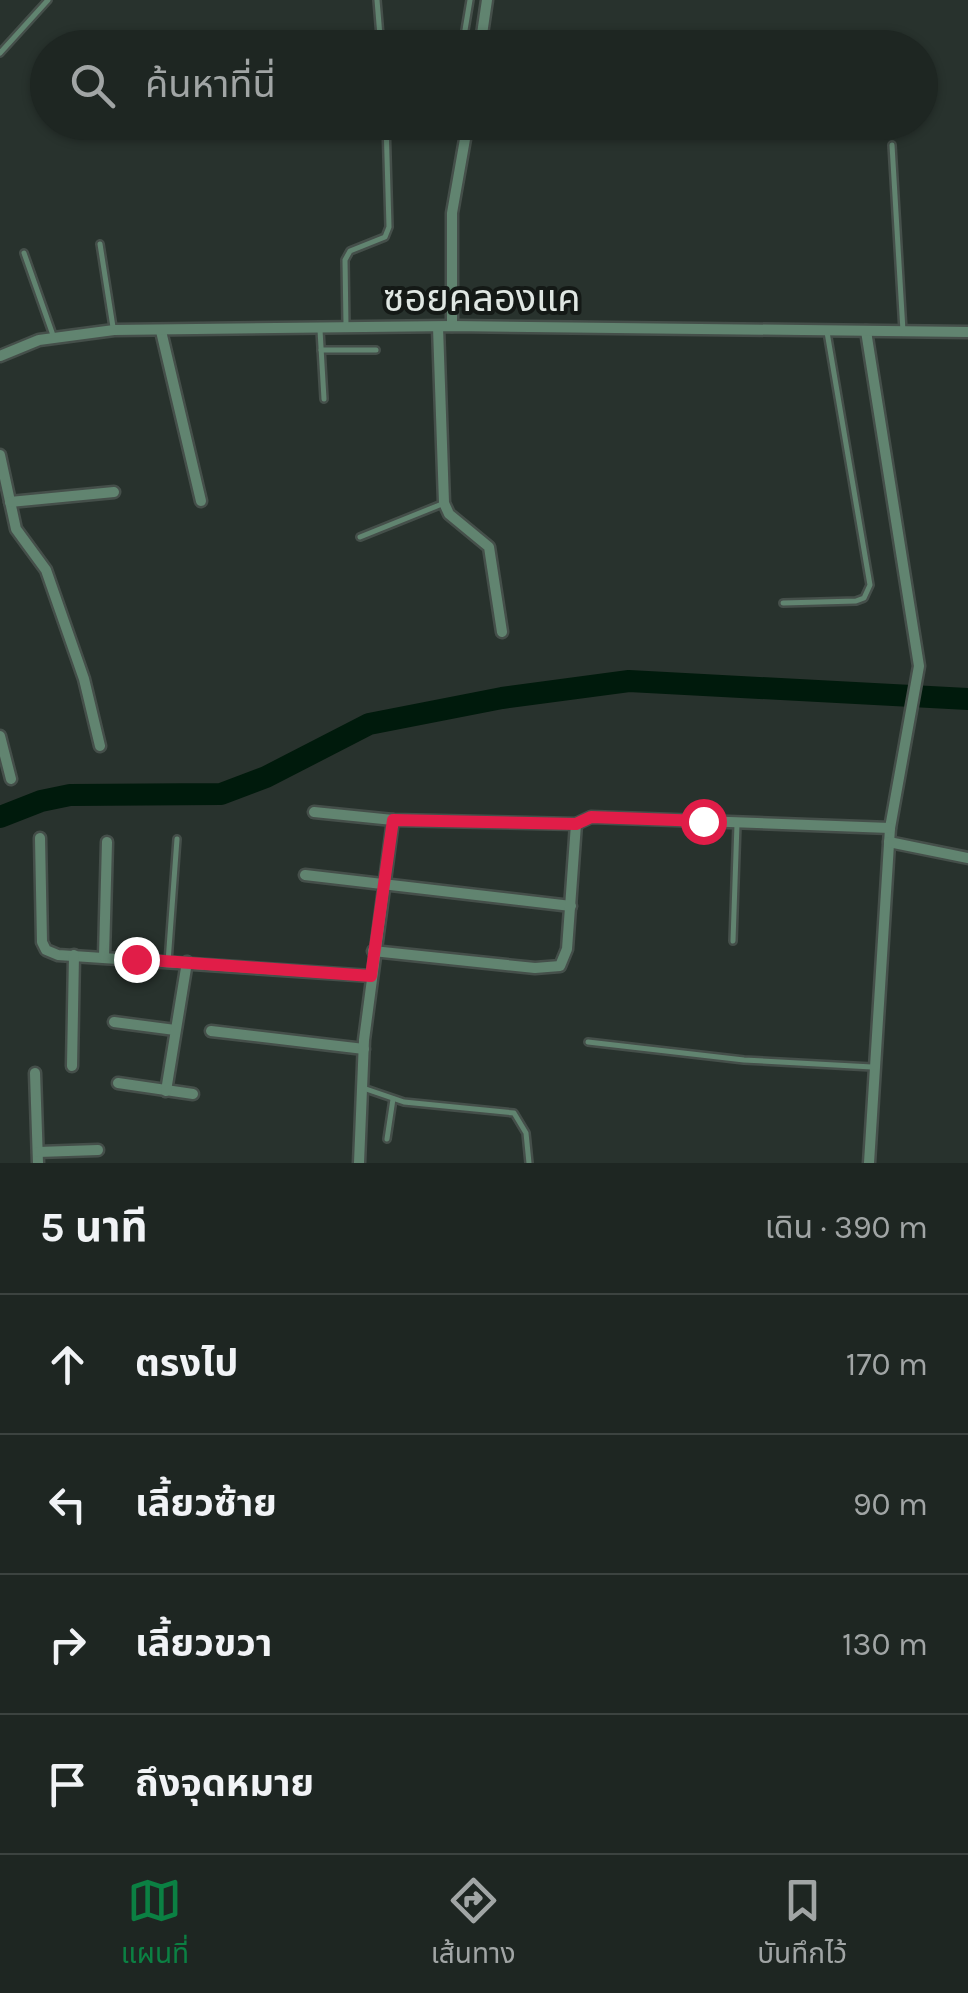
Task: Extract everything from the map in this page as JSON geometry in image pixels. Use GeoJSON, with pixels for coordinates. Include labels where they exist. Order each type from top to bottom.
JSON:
{"type":"FeatureCollection","features":[{"type":"Feature","properties":{"kind":"street"},"geometry":{"type":"LineString","coordinates":[[483,30],[487,0]]}},
{"type":"Feature","properties":{"kind":"street"},"geometry":{"type":"LineString","coordinates":[[452,326],[452,213],[465,140]]}},
{"type":"Feature","properties":{"kind":"street"},"geometry":{"type":"LineString","coordinates":[[438,326],[444,503],[449,514],[489,547],[502,632]]}},
{"type":"Feature","properties":{"kind":"street","name":"ซอยคลองแค"},"geometry":{"type":"LineString","coordinates":[[0,356],[54,338],[114,330],[452,326],[968,332]]}},
{"type":"Feature","properties":{"kind":"street"},"geometry":{"type":"LineString","coordinates":[[866,330],[918,655],[917,684],[890,828],[869,1163]]}},
{"type":"Feature","properties":{"kind":"street"},"geometry":{"type":"LineString","coordinates":[[161,331],[200,501]]}},
{"type":"Feature","properties":{"kind":"street"},"geometry":{"type":"LineString","coordinates":[[0,454],[16,529],[46,570],[84,679],[100,746]]}},
{"type":"Feature","properties":{"kind":"street"},"geometry":{"type":"LineString","coordinates":[[10,502],[114,492]]}},
{"type":"Feature","properties":{"kind":"street"},"geometry":{"type":"LineString","coordinates":[[0,736],[11,780]]}},
{"type":"Feature","properties":{"kind":"street"},"geometry":{"type":"LineString","coordinates":[[314,812],[393,820],[576,824],[597,817],[890,828]]}},
{"type":"Feature","properties":{"kind":"street"},"geometry":{"type":"LineString","coordinates":[[359,1163],[371,976],[393,820]]}},
{"type":"Feature","properties":{"kind":"street"},"geometry":{"type":"LineString","coordinates":[[374,951],[553,970],[560,966],[567,950],[576,824]]}},
{"type":"Feature","properties":{"kind":"street"},"geometry":{"type":"LineString","coordinates":[[40,838],[42,942],[46,950],[58,956],[371,976]]}},
{"type":"Feature","properties":{"kind":"street"},"geometry":{"type":"LineString","coordinates":[[104,956],[107,842]]}},
{"type":"Feature","properties":{"kind":"street"},"geometry":{"type":"LineString","coordinates":[[889,842],[968,858]]}},
{"type":"Feature","properties":{"kind":"street"},"geometry":{"type":"LineString","coordinates":[[305,875],[570,906]]}},
{"type":"Feature","properties":{"kind":"street"},"geometry":{"type":"LineString","coordinates":[[72,1066],[74,956]]}},
{"type":"Feature","properties":{"kind":"street"},"geometry":{"type":"LineString","coordinates":[[166,1090],[187,962]]}},
{"type":"Feature","properties":{"kind":"street"},"geometry":{"type":"LineString","coordinates":[[114,1022],[175,1030]]}},
{"type":"Feature","properties":{"kind":"street"},"geometry":{"type":"LineString","coordinates":[[211,1031],[364,1049]]}},
{"type":"Feature","properties":{"kind":"street"},"geometry":{"type":"LineString","coordinates":[[35,1072],[38,1158],[98,1150]]}},
{"type":"Feature","properties":{"kind":"street"},"geometry":{"type":"LineString","coordinates":[[118,1083],[193,1094]]}},
{"type":"Feature","properties":{"kind":"lane"},"geometry":{"type":"LineString","coordinates":[[0,53],[48,0]]}},
{"type":"Feature","properties":{"kind":"lane"},"geometry":{"type":"LineString","coordinates":[[378,0],[380,30]]}},
{"type":"Feature","properties":{"kind":"lane"},"geometry":{"type":"LineString","coordinates":[[465,30],[470,0]]}},
{"type":"Feature","properties":{"kind":"lane"},"geometry":{"type":"LineString","coordinates":[[346,328],[345,260],[350,252],[385,237],[389,227],[387,140]]}},
{"type":"Feature","properties":{"kind":"lane"},"geometry":{"type":"LineString","coordinates":[[892,145],[903,331]]}},
{"type":"Feature","properties":{"kind":"lane"},"geometry":{"type":"LineString","coordinates":[[100,244],[114,330]]}},
{"type":"Feature","properties":{"kind":"lane"},"geometry":{"type":"LineString","coordinates":[[24,253],[54,338]]}},
{"type":"Feature","properties":{"kind":"lane"},"geometry":{"type":"LineString","coordinates":[[320,327],[324,398]]}},
{"type":"Feature","properties":{"kind":"lane"},"geometry":{"type":"LineString","coordinates":[[783,603],[856,600],[864,598],[870,584],[827,330]]}},
{"type":"Feature","properties":{"kind":"lane"},"geometry":{"type":"LineString","coordinates":[[321,350],[376,350]]}},
{"type":"Feature","properties":{"kind":"lane"},"geometry":{"type":"LineString","coordinates":[[360,536],[444,503]]}},
{"type":"Feature","properties":{"kind":"lane"},"geometry":{"type":"LineString","coordinates":[[733,941],[737,822]]}},
{"type":"Feature","properties":{"kind":"lane"},"geometry":{"type":"LineString","coordinates":[[168,962],[177,839]]}},
{"type":"Feature","properties":{"kind":"lane"},"geometry":{"type":"LineString","coordinates":[[588,1042],[744,1060],[875,1067]]}},
{"type":"Feature","properties":{"kind":"lane"},"geometry":{"type":"LineString","coordinates":[[363,1088],[394,1100],[514,1113],[526,1133],[528,1163]]}},
{"type":"Feature","properties":{"kind":"lane"},"geometry":{"type":"LineString","coordinates":[[387,1139],[394,1100]]}},
{"type":"Feature","properties":{"kind":"waterway"},"geometry":{"type":"LineString","coordinates":[[0,817],[70,795],[221,794],[266,777],[369,724],[502,698],[629,681],[968,699]]}},
{"type":"Feature","properties":{"kind":"route"},"geometry":{"type":"LineString","coordinates":[[136,959],[371,976],[393,820],[576,824],[591,817],[703,821]]}}]}
